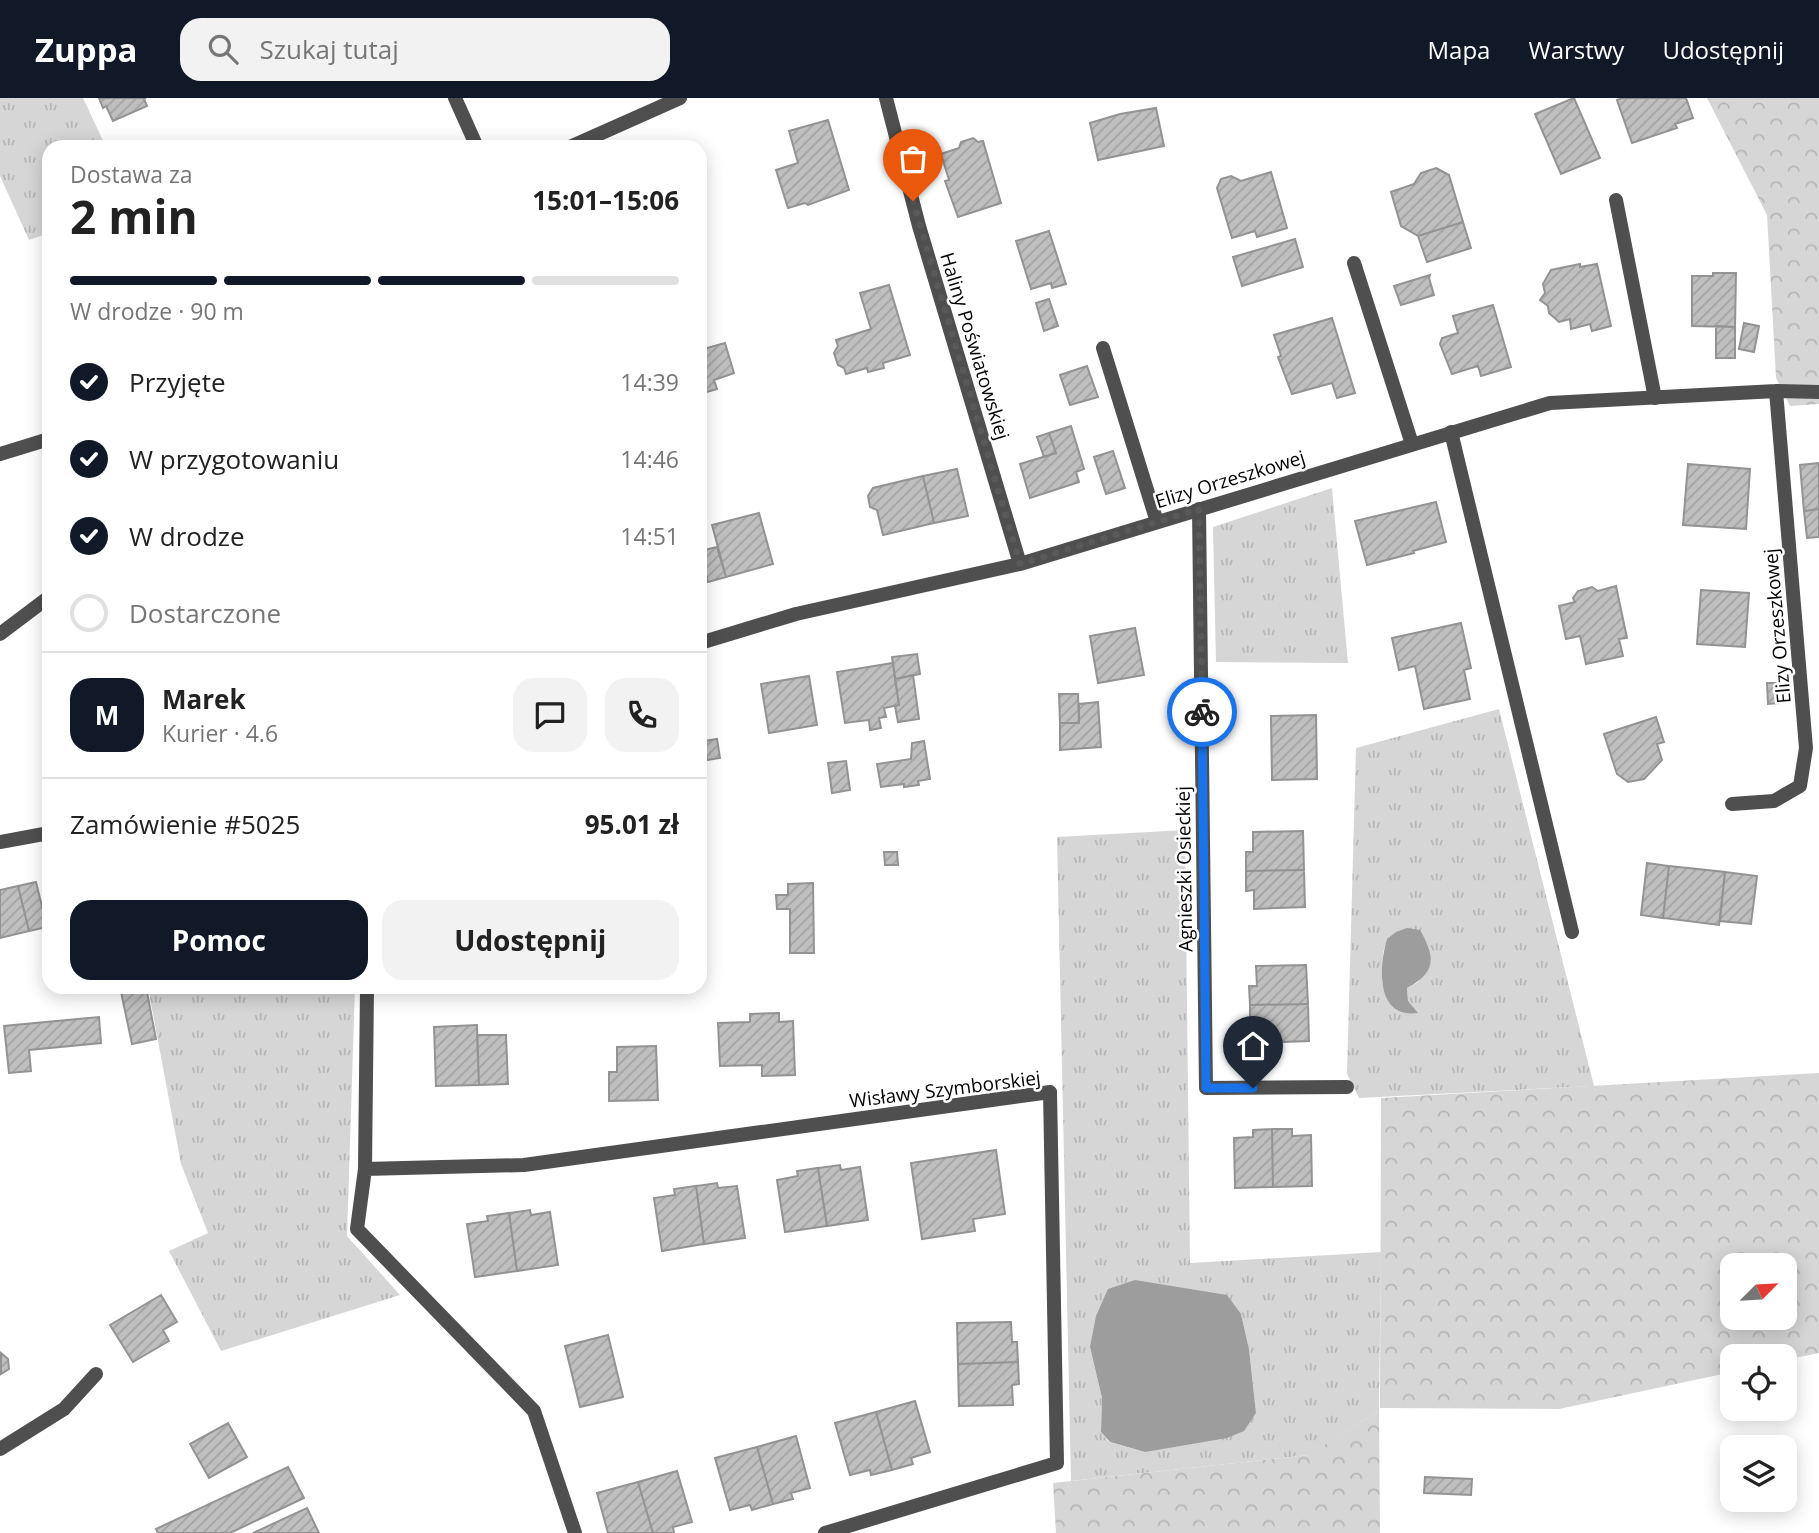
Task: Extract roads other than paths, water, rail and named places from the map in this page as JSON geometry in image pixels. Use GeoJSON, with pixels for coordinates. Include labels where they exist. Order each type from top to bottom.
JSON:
{"type":"FeatureCollection","features":[{"type":"Feature","properties":{"kind":"street"},"geometry":{"type":"LineString","coordinates":[[455,98],[474,140]]}},
{"type":"Feature","properties":{"kind":"street"},"geometry":{"type":"LineString","coordinates":[[586,140],[680,98]]}},
{"type":"Feature","properties":{"kind":"street","name":"Haliny Poświatowskiej"},"geometry":{"type":"LineString","coordinates":[[886,98],[919,226],[1020,564]]}},
{"type":"Feature","properties":{"kind":"street"},"geometry":{"type":"LineString","coordinates":[[1616,200],[1655,398]]}},
{"type":"Feature","properties":{"kind":"street"},"geometry":{"type":"LineString","coordinates":[[1354,263],[1412,444]]}},
{"type":"Feature","properties":{"kind":"street"},"geometry":{"type":"LineString","coordinates":[[1102,348],[1157,522]]}},
{"type":"Feature","properties":{"kind":"street","name":"Elizy Orzeszkowej"},"geometry":{"type":"LineString","coordinates":[[707,641],[796,614],[1020,564],[1549,403],[1776,391],[1819,393]]}},
{"type":"Feature","properties":{"kind":"street","name":"Elizy Orzeszkowej"},"geometry":{"type":"LineString","coordinates":[[1732,804],[1774,801],[1800,786],[1806,748],[1776,391]]}},
{"type":"Feature","properties":{"kind":"street"},"geometry":{"type":"LineString","coordinates":[[1451,432],[1572,932]]}},
{"type":"Feature","properties":{"kind":"street"},"geometry":{"type":"LineString","coordinates":[[0,454],[42,441]]}},
{"type":"Feature","properties":{"kind":"street","name":"Agnieszki Osieckiej"},"geometry":{"type":"LineString","coordinates":[[1199,509],[1206,1088],[1348,1087]]}},
{"type":"Feature","properties":{"kind":"street"},"geometry":{"type":"LineString","coordinates":[[0,634],[42,602]]}},
{"type":"Feature","properties":{"kind":"street"},"geometry":{"type":"LineString","coordinates":[[0,842],[42,834]]}},
{"type":"Feature","properties":{"kind":"street"},"geometry":{"type":"LineString","coordinates":[[367,994],[365,1169],[357,1229],[534,1411],[575,1533]]}},
{"type":"Feature","properties":{"kind":"street","name":"Wisławy Szymborskiej"},"geometry":{"type":"LineString","coordinates":[[365,1169],[524,1165],[1050,1092],[1057,1463],[825,1533]]}},
{"type":"Feature","properties":{"kind":"street"},"geometry":{"type":"LineString","coordinates":[[0,1449],[64,1409],[96,1374]]}}]}
